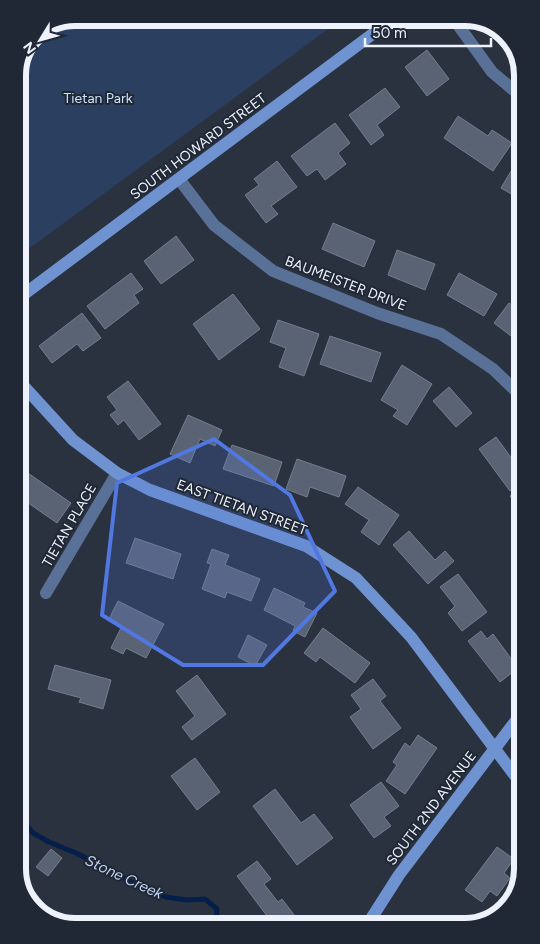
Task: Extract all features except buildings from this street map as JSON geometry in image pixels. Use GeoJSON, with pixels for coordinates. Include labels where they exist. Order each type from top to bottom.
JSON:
{"type":"FeatureCollection","features":[{"type":"Feature","properties":{"kind":"main road","name":"SOUTH HOWARD STREET"},"geometry":{"type":"LineString","coordinates":[[26,293],[383,26]]}},
{"type":"Feature","properties":{"kind":"main road","name":"EAST TIETAN STREET"},"geometry":{"type":"LineString","coordinates":[[26,389],[73,440],[117,473],[150,490],[306,546],[356,578],[410,637],[514,773]]}},
{"type":"Feature","properties":{"kind":"main road","name":"SOUTH 2ND AVENUE"},"geometry":{"type":"LineString","coordinates":[[372,918],[399,875],[514,723]]}},
{"type":"Feature","properties":{"kind":"street"},"geometry":{"type":"LineString","coordinates":[[459,26],[492,72],[514,90]]}},
{"type":"Feature","properties":{"kind":"street","name":"BAUMEISTER DRIVE"},"geometry":{"type":"LineString","coordinates":[[179,178],[214,225],[273,271],[377,312],[441,334],[493,369],[514,389]]}},
{"type":"Feature","properties":{"kind":"street","name":"TIETAN PLACE"},"geometry":{"type":"LineString","coordinates":[[46,594],[117,473]]}},
{"type":"Feature","properties":{"kind":"highlighted area"},"geometry":{"type":"Polygon","coordinates":[[[214,439],[290,495],[335,591],[263,665],[183,665],[102,615],[117,483],[214,439]]]}},
{"type":"Feature","properties":{"kind":"green space","name":"Tietan Park"},"geometry":{"type":"Polygon","coordinates":[[[75,26],[332,26],[26,251],[26,72],[34,48],[48,34],[65,27],[75,26]]]}},
{"type":"Feature","properties":{"kind":"waterway","name":"Stone Creek"},"geometry":{"type":"LineString","coordinates":[[26,825],[33,833],[49,842],[76,853],[138,886],[166,897],[187,900],[205,899],[217,909],[216,918]]}}]}
